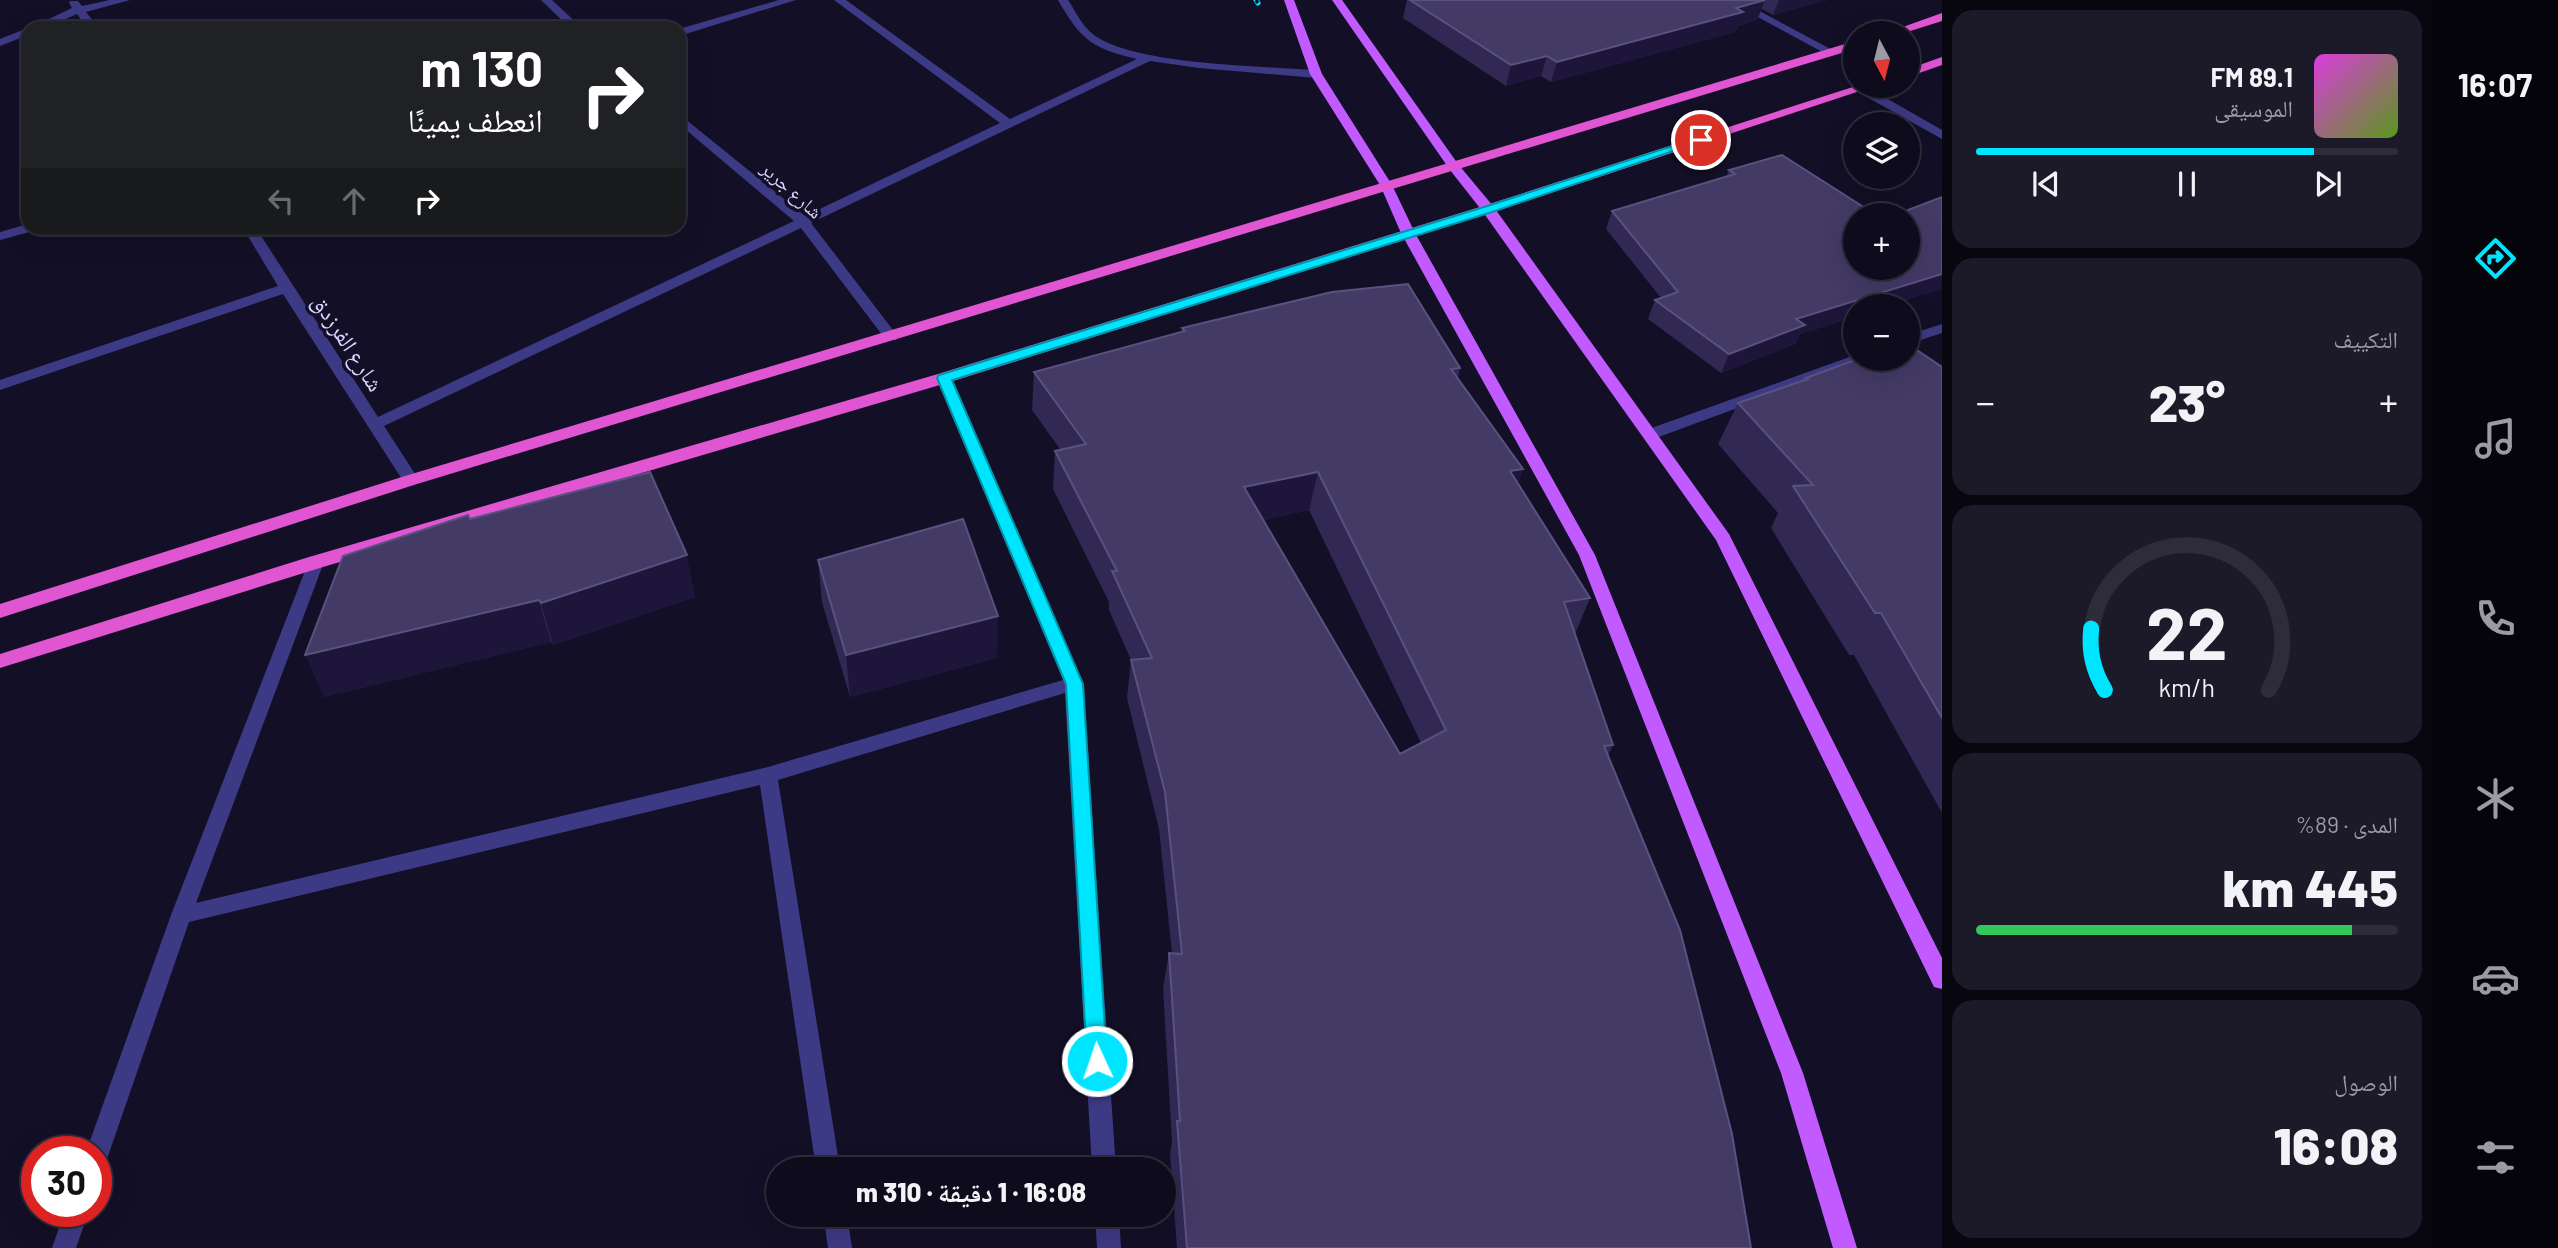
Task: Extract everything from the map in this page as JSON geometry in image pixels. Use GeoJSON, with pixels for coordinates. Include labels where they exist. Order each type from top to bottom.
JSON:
{"type":"FeatureCollection","features":[{"type":"Feature","properties":{"kind":"highway"},"geometry":{"type":"LineString","coordinates":[[1920,24],[1942,17]]}},
{"type":"Feature","properties":{"kind":"highway"},"geometry":{"type":"LineString","coordinates":[[0,611],[411,480],[1843,49]]}},
{"type":"Feature","properties":{"kind":"highway"},"geometry":{"type":"LineString","coordinates":[[1920,69],[1942,61]]}},
{"type":"Feature","properties":{"kind":"highway"},"geometry":{"type":"LineString","coordinates":[[0,661],[316,562],[944,378],[1488,209],[1843,94]]}},
{"type":"Feature","properties":{"kind":"main road"},"geometry":{"type":"LineString","coordinates":[[1289,0],[1315,74],[1386,185],[1408,233],[1587,555],[1792,1073],[1845,1248]]}},
{"type":"Feature","properties":{"kind":"main road"},"geometry":{"type":"LineString","coordinates":[[1337,0],[1454,167],[1488,209],[1723,538],[1942,980]]}},
{"type":"Feature","properties":{"kind":"street"},"geometry":{"type":"LineString","coordinates":[[48,21],[75,5],[125,0]]}},
{"type":"Feature","properties":{"kind":"street"},"geometry":{"type":"LineString","coordinates":[[546,0],[568,21]]}},
{"type":"Feature","properties":{"kind":"street"},"geometry":{"type":"LineString","coordinates":[[686,31],[791,0]]}},
{"type":"Feature","properties":{"kind":"street"},"geometry":{"type":"LineString","coordinates":[[839,0],[1009,124]]}},
{"type":"Feature","properties":{"kind":"street"},"geometry":{"type":"LineString","coordinates":[[1063,0],[1079,26],[1092,39],[1116,50],[1148,58],[1315,74]]}},
{"type":"Feature","properties":{"kind":"street"},"geometry":{"type":"LineString","coordinates":[[1731,0],[1832,53]]}},
{"type":"Feature","properties":{"kind":"street"},"geometry":{"type":"LineString","coordinates":[[75,5],[88,21]]}},
{"type":"Feature","properties":{"kind":"street"},"geometry":{"type":"LineString","coordinates":[[0,43],[21,35]]}},
{"type":"Feature","properties":{"kind":"street"},"geometry":{"type":"LineString","coordinates":[[374,425],[1148,58]]}},
{"type":"Feature","properties":{"kind":"street"},"geometry":{"type":"LineString","coordinates":[[1882,98],[1942,135]]}},
{"type":"Feature","properties":{"kind":"street","name":"شارع جرير"},"geometry":{"type":"LineString","coordinates":[[686,124],[803,221],[891,337]]}},
{"type":"Feature","properties":{"kind":"street"},"geometry":{"type":"LineString","coordinates":[[0,235],[21,229]]}},
{"type":"Feature","properties":{"kind":"street","name":"شارع الفرزدق"},"geometry":{"type":"LineString","coordinates":[[254,235],[411,480]]}},
{"type":"Feature","properties":{"kind":"street"},"geometry":{"type":"LineString","coordinates":[[0,385],[286,288]]}},
{"type":"Feature","properties":{"kind":"street"},"geometry":{"type":"LineString","coordinates":[[1920,336],[1942,328]]}},
{"type":"Feature","properties":{"kind":"street"},"geometry":{"type":"LineString","coordinates":[[1651,434],[1843,364]]}},
{"type":"Feature","properties":{"kind":"street"},"geometry":{"type":"LineString","coordinates":[[944,378],[1074,684],[1103,1157]]}},
{"type":"Feature","properties":{"kind":"street"},"geometry":{"type":"LineString","coordinates":[[103,1136],[181,915],[316,562]]}},
{"type":"Feature","properties":{"kind":"street"},"geometry":{"type":"LineString","coordinates":[[181,915],[768,775],[1074,684]]}},
{"type":"Feature","properties":{"kind":"street"},"geometry":{"type":"LineString","coordinates":[[768,775],[826,1157]]}},
{"type":"Feature","properties":{"kind":"street"},"geometry":{"type":"LineString","coordinates":[[64,1248],[71,1227]]}},
{"type":"Feature","properties":{"kind":"street"},"geometry":{"type":"LineString","coordinates":[[837,1227],[840,1248]]}},
{"type":"Feature","properties":{"kind":"street"},"geometry":{"type":"LineString","coordinates":[[1108,1227],[1109,1248]]}},
{"type":"Feature","properties":{"kind":"building"},"geometry":{"type":"Polygon","coordinates":[[[1410,0],[1765,0],[1736,8],[1743,12],[1557,62],[1547,56],[1511,65],[1410,0]]]}},
{"type":"Feature","properties":{"kind":"building"},"geometry":{"type":"Polygon","coordinates":[[[1782,155],[1857,203],[1843,203],[1843,280],[1920,280],[1920,205],[1942,197],[1942,274],[1877,294],[1843,294],[1843,305],[1796,319],[1805,325],[1729,354],[1655,300],[1678,292],[1612,211],[1735,174],[1729,170],[1782,155]]]}},
{"type":"Feature","properties":{"kind":"building"},"geometry":{"type":"Polygon","coordinates":[[[1408,284],[1460,368],[1451,369],[1523,469],[1510,471],[1590,598],[1564,602],[1613,745],[1604,746],[1680,930],[1732,1134],[1751,1248],[1187,1248],[1177,1121],[1180,1121],[1169,953],[1182,954],[1165,792],[1131,660],[1152,658],[1112,571],[1117,571],[1055,451],[1086,444],[1034,372],[1185,331],[1182,328],[1332,292],[1408,284]],[[1318,472],[1244,487],[1400,754],[1446,730],[1318,472]]]}},
{"type":"Feature","properties":{"kind":"building"},"geometry":{"type":"Polygon","coordinates":[[[1920,352],[1942,367],[1942,718],[1881,613],[1875,613],[1793,486],[1813,485],[1738,403],[1808,379],[1806,378],[1843,364],[1843,371],[1920,371],[1920,352]]]}},
{"type":"Feature","properties":{"kind":"building"},"geometry":{"type":"Polygon","coordinates":[[[650,472],[687,555],[541,603],[539,600],[305,655],[343,556],[468,515],[470,519],[650,472]]]}},
{"type":"Feature","properties":{"kind":"building"},"geometry":{"type":"Polygon","coordinates":[[[963,519],[998,616],[846,655],[818,560],[963,519]]]}},
{"type":"Feature","properties":{"kind":"route"},"geometry":{"type":"LineString","coordinates":[[1097,1061],[1074,684],[944,378],[1701,140]]}}]}
